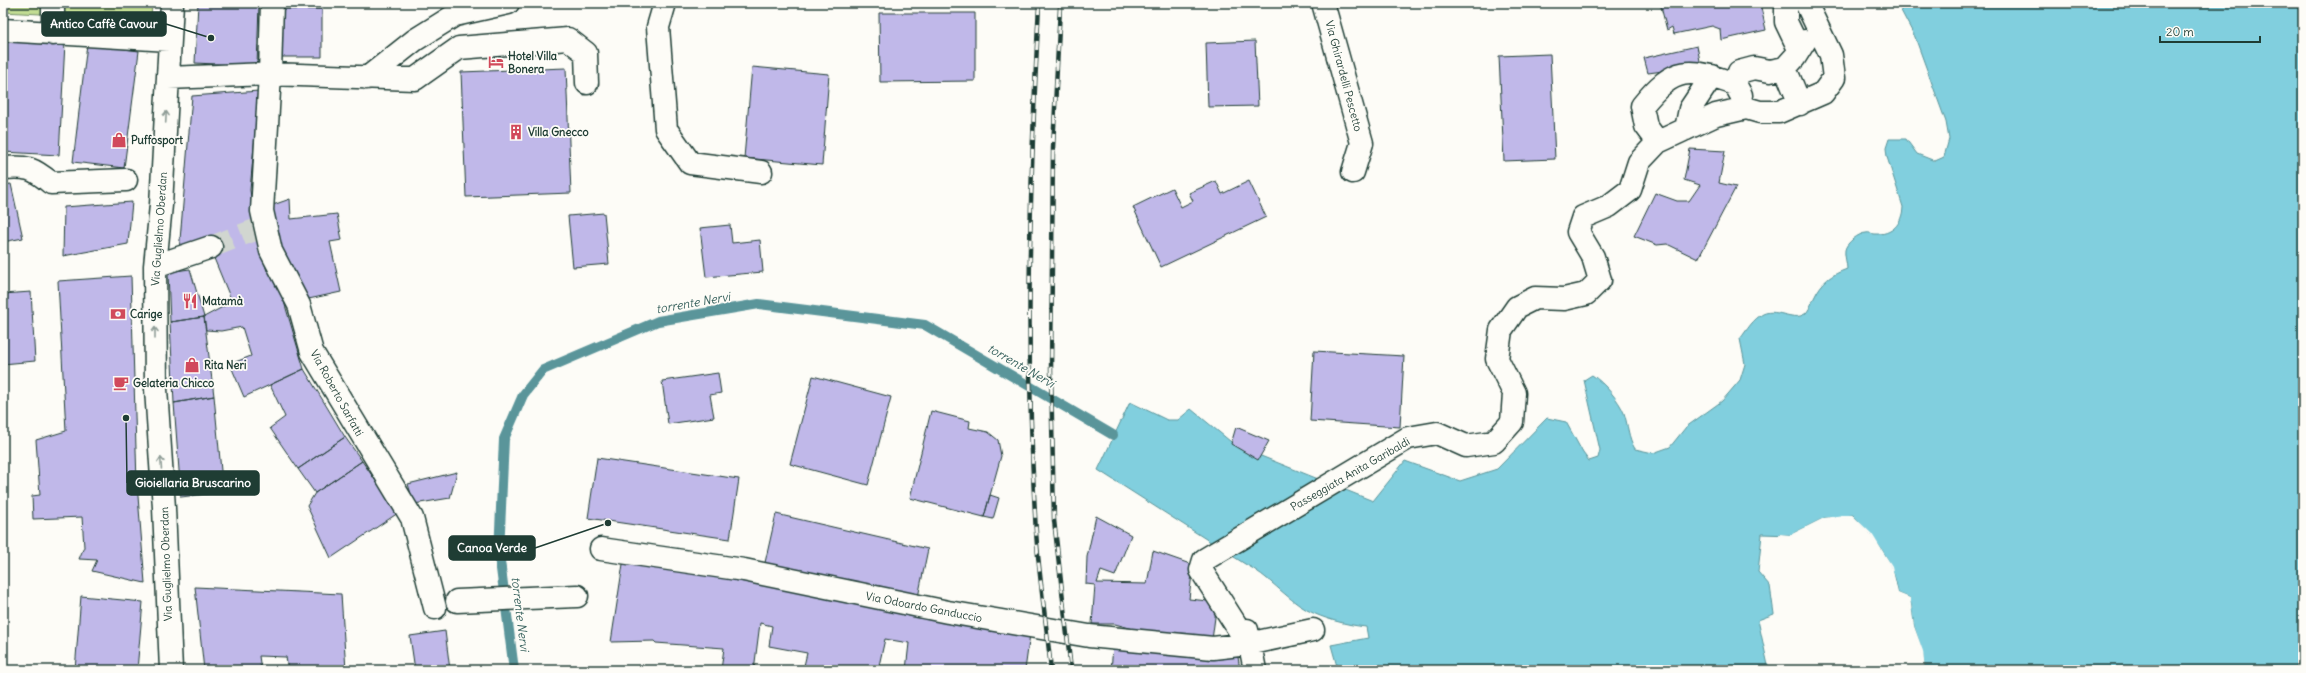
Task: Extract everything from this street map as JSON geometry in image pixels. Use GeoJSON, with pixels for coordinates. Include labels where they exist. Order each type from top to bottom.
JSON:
{"type":"FeatureCollection","features":[{"type":"Feature","properties":{"kind":"street"},"geometry":{"type":"LineString","coordinates":[[53,3],[53,34]]}},
{"type":"Feature","properties":{"kind":"street","name":"Via Guglielmo Oberdan"},"geometry":{"type":"LineString","coordinates":[[170,670],[164,508],[156,389],[155,266],[161,205],[172,3]]}},
{"type":"Feature","properties":{"kind":"street","name":"Via Roberto Sarfatti"},"geometry":{"type":"LineString","coordinates":[[272,3],[270,74],[260,228],[299,305],[312,352],[412,518],[436,608]]}},
{"type":"Feature","properties":{"kind":"street"},"geometry":{"type":"LineString","coordinates":[[367,78],[415,40],[454,15],[508,3]]}},
{"type":"Feature","properties":{"kind":"street"},"geometry":{"type":"LineString","coordinates":[[665,3],[658,27],[666,129],[690,163],[761,172]]}},
{"type":"Feature","properties":{"kind":"street","name":"Via Ghirardelli Pescetto"},"geometry":{"type":"LineString","coordinates":[[1323,3],[1362,143],[1353,172]]}},
{"type":"Feature","properties":{"kind":"street"},"geometry":{"type":"LineString","coordinates":[[1746,108],[1735,84],[1739,72],[1754,68],[1770,71],[1785,68],[1795,57],[1802,45],[1786,22],[1786,3]]}},
{"type":"Feature","properties":{"kind":"street","name":"Passeggiata Anita Garibaldi"},"geometry":{"type":"LineString","coordinates":[[1255,670],[1248,644],[1201,570],[1211,566],[1347,474],[1408,438],[1437,433],[1466,446],[1494,442],[1512,422],[1513,414],[1514,393],[1497,359],[1501,330],[1517,307],[1535,298],[1564,299],[1586,294],[1600,280],[1593,257],[1578,232],[1582,217],[1609,206],[1630,190],[1639,162],[1658,142],[1716,115],[1746,108],[1760,112],[1779,112],[1823,93],[1834,78],[1831,55],[1806,3]]}},
{"type":"Feature","properties":{"kind":"street"},"geometry":{"type":"LineString","coordinates":[[3,30],[169,40]]}},
{"type":"Feature","properties":{"kind":"street"},"geometry":{"type":"LineString","coordinates":[[168,78],[270,74],[415,79],[459,48],[568,39],[586,53],[587,84]]}},
{"type":"Feature","properties":{"kind":"street"},"geometry":{"type":"LineString","coordinates":[[1785,68],[1800,104]]}},
{"type":"Feature","properties":{"kind":"street"},"geometry":{"type":"LineString","coordinates":[[1658,142],[1646,126],[1642,106],[1658,85],[1677,75],[1697,72],[1735,84]]}},
{"type":"Feature","properties":{"kind":"street"},"geometry":{"type":"LineString","coordinates":[[1686,129],[1690,109],[1712,76]]}},
{"type":"Feature","properties":{"kind":"street"},"geometry":{"type":"LineString","coordinates":[[3,168],[27,167],[37,171],[51,183],[126,180]]}},
{"type":"Feature","properties":{"kind":"street"},"geometry":{"type":"LineString","coordinates":[[155,266],[211,246]]}},
{"type":"Feature","properties":{"kind":"street","name":"Via Odoardo Ganduccio"},"geometry":{"type":"LineString","coordinates":[[601,549],[744,570],[948,612],[1089,636],[1213,648],[1248,644],[1313,630]]}},
{"type":"Feature","properties":{"kind":"street"},"geometry":{"type":"LineString","coordinates":[[457,601],[577,596]]}},
{"type":"Feature","properties":{"kind":"green space"},"geometry":{"type":"Polygon","coordinates":[[[3,3],[152,3],[151,20],[3,12],[3,3]]]}},
{"type":"Feature","properties":{"kind":"water"},"geometry":{"type":"Polygon","coordinates":[[[1897,3],[2303,3],[2303,670],[1925,670],[1922,651],[1914,626],[1910,598],[1898,593],[1896,580],[1892,569],[1882,550],[1853,515],[1824,518],[1790,535],[1762,534],[1758,572],[1770,586],[1774,614],[1758,620],[1769,670],[1338,670],[1331,645],[1368,638],[1366,627],[1336,621],[1307,610],[1254,569],[1098,470],[1130,402],[1167,420],[1178,420],[1191,409],[1236,446],[1373,501],[1405,461],[1460,481],[1497,469],[1547,418],[1566,422],[1589,461],[1598,458],[1600,450],[1584,380],[1592,375],[1611,392],[1622,408],[1635,449],[1653,453],[1670,447],[1686,427],[1722,401],[1740,380],[1745,364],[1740,339],[1756,319],[1768,312],[1792,316],[1803,315],[1807,312],[1820,287],[1832,276],[1847,269],[1845,250],[1850,242],[1863,233],[1886,233],[1895,227],[1901,219],[1903,207],[1887,157],[1886,148],[1889,139],[1906,139],[1917,154],[1935,161],[1944,157],[1949,139],[1946,122],[1915,37],[1897,3]]]}},
{"type":"Feature","properties":{"kind":"pier"},"geometry":{"type":"Polygon","coordinates":[[[1852,515],[1872,534],[1892,566],[1898,593],[1910,598],[1914,626],[1923,651],[1925,670],[1922,670],[1921,652],[1912,626],[1909,600],[1896,594],[1890,566],[1870,535],[1858,522],[1852,517],[1824,520],[1791,536],[1779,536],[1780,534],[1790,535],[1824,518],[1852,515]]]}},
{"type":"Feature","properties":{"kind":"building"},"geometry":{"type":"Polygon","coordinates":[[[198,3],[259,3],[257,66],[195,63],[198,3]]]}},
{"type":"Feature","properties":{"kind":"building"},"geometry":{"type":"Polygon","coordinates":[[[278,3],[322,3],[322,9],[279,9],[278,3]]]}},
{"type":"Feature","properties":{"kind":"building"},"geometry":{"type":"Polygon","coordinates":[[[1660,3],[1760,3],[1766,30],[1721,40],[1720,29],[1712,26],[1674,34],[1672,27],[1667,30],[1660,3]]]}},
{"type":"Feature","properties":{"kind":"building"},"geometry":{"type":"Polygon","coordinates":[[[279,9],[322,9],[322,57],[279,57],[279,9]]]}},
{"type":"Feature","properties":{"kind":"building"},"geometry":{"type":"Polygon","coordinates":[[[879,13],[975,13],[975,81],[880,82],[879,13]]]}},
{"type":"Feature","properties":{"kind":"building"},"geometry":{"type":"Polygon","coordinates":[[[3,36],[65,43],[59,155],[3,152],[3,36]]]}},
{"type":"Feature","properties":{"kind":"building"},"geometry":{"type":"Polygon","coordinates":[[[1255,41],[1258,106],[1208,107],[1206,43],[1255,41]]]}},
{"type":"Feature","properties":{"kind":"building"},"geometry":{"type":"Polygon","coordinates":[[[87,44],[139,51],[124,168],[73,162],[87,44]]]}},
{"type":"Feature","properties":{"kind":"building"},"geometry":{"type":"Polygon","coordinates":[[[1697,46],[1701,66],[1648,73],[1644,58],[1697,46]]]}},
{"type":"Feature","properties":{"kind":"building"},"geometry":{"type":"Polygon","coordinates":[[[1550,54],[1555,159],[1504,161],[1499,56],[1550,54]]]}},
{"type":"Feature","properties":{"kind":"building"},"geometry":{"type":"Polygon","coordinates":[[[752,67],[829,74],[822,165],[744,158],[752,67]]]}},
{"type":"Feature","properties":{"kind":"building","name":"Villa Gnecco"},"geometry":{"type":"Polygon","coordinates":[[[566,68],[571,193],[466,197],[461,72],[566,68]]]}},
{"type":"Feature","properties":{"kind":"building"},"geometry":{"type":"Polygon","coordinates":[[[259,91],[250,190],[256,236],[267,271],[274,268],[304,369],[244,397],[230,364],[251,356],[242,327],[221,331],[206,330],[204,317],[232,302],[211,251],[179,252],[192,96],[259,91]]]}},
{"type":"Feature","properties":{"kind":"building"},"geometry":{"type":"Polygon","coordinates":[[[1690,149],[1725,151],[1719,183],[1736,187],[1698,259],[1667,244],[1657,245],[1634,236],[1655,193],[1677,201],[1689,201],[1700,185],[1684,180],[1690,149]]]}},
{"type":"Feature","properties":{"kind":"building"},"geometry":{"type":"Polygon","coordinates":[[[1216,181],[1222,194],[1249,181],[1266,217],[1161,267],[1133,207],[1172,188],[1181,207],[1193,201],[1189,193],[1216,181]]]}},
{"type":"Feature","properties":{"kind":"building"},"geometry":{"type":"Polygon","coordinates":[[[11,184],[23,238],[3,242],[3,185],[11,184]]]}},
{"type":"Feature","properties":{"kind":"building"},"geometry":{"type":"Polygon","coordinates":[[[290,199],[291,219],[337,214],[342,240],[330,242],[341,292],[304,300],[282,251],[270,206],[290,199]]]}},
{"type":"Feature","properties":{"kind":"building"},"geometry":{"type":"Polygon","coordinates":[[[132,202],[128,244],[63,256],[64,207],[132,202]]]}},
{"type":"Feature","properties":{"kind":"building"},"geometry":{"type":"Polygon","coordinates":[[[604,213],[609,264],[573,267],[568,216],[604,213]]]}},
{"type":"Feature","properties":{"kind":"building"},"geometry":{"type":"Polygon","coordinates":[[[730,225],[732,243],[760,240],[763,272],[706,277],[700,228],[730,225]]]}},
{"type":"Feature","properties":{"kind":"building"},"geometry":{"type":"Polygon","coordinates":[[[190,269],[204,317],[170,322],[168,272],[190,269]]]}},
{"type":"Feature","properties":{"kind":"building"},"geometry":{"type":"Polygon","coordinates":[[[131,276],[137,484],[145,583],[92,571],[97,560],[79,559],[84,547],[82,517],[33,519],[32,496],[40,495],[36,440],[66,431],[58,281],[131,276]]]}},
{"type":"Feature","properties":{"kind":"building"},"geometry":{"type":"Polygon","coordinates":[[[31,292],[35,361],[3,364],[3,294],[31,292]]]}},
{"type":"Feature","properties":{"kind":"building"},"geometry":{"type":"Polygon","coordinates":[[[204,317],[214,396],[174,403],[170,322],[204,317]]]}},
{"type":"Feature","properties":{"kind":"building"},"geometry":{"type":"Polygon","coordinates":[[[1314,351],[1404,356],[1400,427],[1310,421],[1314,351]]]}},
{"type":"Feature","properties":{"kind":"building"},"geometry":{"type":"Polygon","coordinates":[[[304,369],[345,437],[298,469],[270,428],[285,417],[270,385],[304,369]]]}},
{"type":"Feature","properties":{"kind":"building"},"geometry":{"type":"Polygon","coordinates":[[[718,373],[721,393],[710,395],[714,417],[668,424],[662,381],[718,373]]]}},
{"type":"Feature","properties":{"kind":"building"},"geometry":{"type":"Polygon","coordinates":[[[813,376],[891,397],[868,485],[790,464],[813,376]]]}},
{"type":"Feature","properties":{"kind":"building"},"geometry":{"type":"Polygon","coordinates":[[[214,396],[223,492],[181,497],[174,403],[214,396]]]}},
{"type":"Feature","properties":{"kind":"building"},"geometry":{"type":"Polygon","coordinates":[[[931,411],[970,421],[969,428],[988,432],[998,440],[1001,456],[984,517],[910,498],[931,411]]]}},
{"type":"Feature","properties":{"kind":"building"},"geometry":{"type":"Polygon","coordinates":[[[1236,427],[1269,441],[1258,460],[1231,444],[1236,427]]]}},
{"type":"Feature","properties":{"kind":"building"},"geometry":{"type":"Polygon","coordinates":[[[345,437],[362,461],[315,493],[298,469],[345,437]]]}},
{"type":"Feature","properties":{"kind":"building"},"geometry":{"type":"Polygon","coordinates":[[[597,458],[739,479],[730,539],[588,518],[597,458]]]}},
{"type":"Feature","properties":{"kind":"building"},"geometry":{"type":"Polygon","coordinates":[[[362,461],[398,513],[331,558],[307,506],[315,493],[362,461]]]}},
{"type":"Feature","properties":{"kind":"building"},"geometry":{"type":"Polygon","coordinates":[[[457,472],[450,498],[414,504],[408,484],[457,472]]]}},
{"type":"Feature","properties":{"kind":"building"},"geometry":{"type":"Polygon","coordinates":[[[990,495],[999,498],[993,519],[984,517],[990,495]]]}},
{"type":"Feature","properties":{"kind":"building"},"geometry":{"type":"Polygon","coordinates":[[[776,514],[928,549],[917,602],[764,567],[776,514]]]}},
{"type":"Feature","properties":{"kind":"building"},"geometry":{"type":"Polygon","coordinates":[[[1096,516],[1131,535],[1115,576],[1101,571],[1097,583],[1147,584],[1153,551],[1193,565],[1189,599],[1217,602],[1212,640],[1137,630],[1115,624],[1092,624],[1095,585],[1086,584],[1087,557],[1096,516]]]}},
{"type":"Feature","properties":{"kind":"building"},"geometry":{"type":"Polygon","coordinates":[[[654,563],[763,580],[763,585],[1030,634],[1025,670],[906,670],[909,643],[885,639],[878,670],[803,670],[807,653],[769,646],[772,626],[760,623],[754,670],[721,670],[724,648],[656,643],[654,641],[611,642],[623,564],[654,563]]]}},
{"type":"Feature","properties":{"kind":"building"},"geometry":{"type":"Polygon","coordinates":[[[195,587],[341,594],[346,670],[288,670],[286,657],[259,656],[261,670],[204,670],[195,587]]]}},
{"type":"Feature","properties":{"kind":"building"},"geometry":{"type":"Polygon","coordinates":[[[81,596],[143,602],[137,670],[75,670],[81,596]]]}},
{"type":"Feature","properties":{"kind":"building"},"geometry":{"type":"Polygon","coordinates":[[[445,631],[450,670],[415,670],[410,636],[445,631]]]}},
{"type":"Feature","properties":{"kind":"building"},"geometry":{"type":"Polygon","coordinates":[[[1140,646],[1238,657],[1240,670],[1111,670],[1113,647],[1140,646]]]}},
{"type":"Feature","properties":{"kind":"waterway","name":"torrente Nervi"},"geometry":{"type":"LineString","coordinates":[[514,670],[499,553],[504,439],[523,395],[543,370],[658,321],[759,304],[925,325],[1113,435]]}},
{"type":"Feature","properties":{"kind":"tunnel"},"geometry":{"type":"LineString","coordinates":[[211,247],[255,230]]}},
{"type":"Feature","properties":{"kind":"railway"},"geometry":{"type":"LineString","coordinates":[[1039,5],[1031,196],[1029,323],[1030,387],[1036,534],[1051,670]]}},
{"type":"Feature","properties":{"kind":"railway"},"geometry":{"type":"LineString","coordinates":[[1060,7],[1053,148],[1051,370],[1054,520],[1071,670]]}},
{"type":"Feature","properties":{"kind":"place","name":"Antico Caffè Cavour"},"geometry":{"type":"Point","coordinates":[211,38]}},
{"type":"Feature","properties":{"kind":"place","name":"Hotel Villa Bonera"},"geometry":{"type":"Point","coordinates":[496,62]}},
{"type":"Feature","properties":{"kind":"place","name":"Villa Gnecco"},"geometry":{"type":"Point","coordinates":[516,132]}},
{"type":"Feature","properties":{"kind":"place","name":"Puffosport"},"geometry":{"type":"Point","coordinates":[119,140]}},
{"type":"Feature","properties":{"kind":"place","name":"Matamà"},"geometry":{"type":"Point","coordinates":[190,301]}},
{"type":"Feature","properties":{"kind":"place","name":"Carige"},"geometry":{"type":"Point","coordinates":[118,314]}},
{"type":"Feature","properties":{"kind":"place","name":"Rita Neri"},"geometry":{"type":"Point","coordinates":[192,365]}},
{"type":"Feature","properties":{"kind":"place","name":"Gelateria Chicco"},"geometry":{"type":"Point","coordinates":[121,383]}},
{"type":"Feature","properties":{"kind":"place","name":"Gioiellaria Bruscarino"},"geometry":{"type":"Point","coordinates":[126,418]}},
{"type":"Feature","properties":{"kind":"place","name":"Canoa Verde"},"geometry":{"type":"Point","coordinates":[608,523]}}]}
